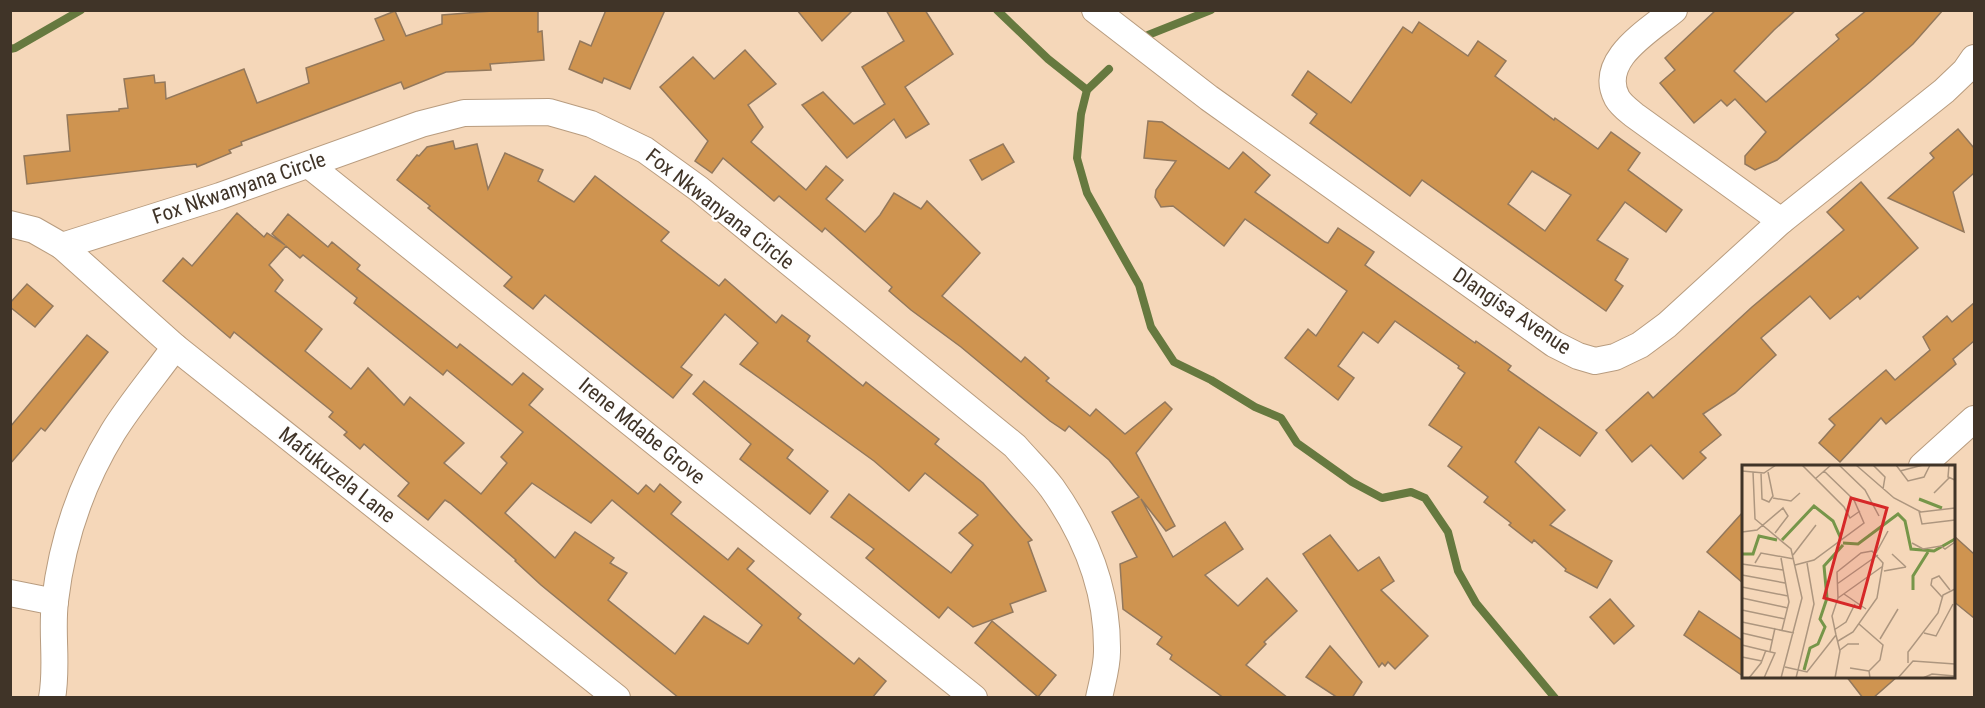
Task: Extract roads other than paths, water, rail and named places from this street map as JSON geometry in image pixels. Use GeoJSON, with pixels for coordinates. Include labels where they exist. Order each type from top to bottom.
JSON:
{"type":"FeatureCollection","features":[{"type":"Feature","properties":{"kind":"street","name":"Dlangisa Avenue"},"geometry":{"type":"LineString","coordinates":[[1095,10],[1209,98],[1554,344],[1578,356],[1595,361],[1615,357],[1640,345],[1667,325],[1781,221],[1944,91],[1974,58]]}},
{"type":"Feature","properties":{"kind":"street"},"geometry":{"type":"LineString","coordinates":[[1674,10],[1638,39],[1613,68],[1612,87],[1618,100],[1634,115],[1781,221]]}},
{"type":"Feature","properties":{"kind":"street","name":"Fox Nkwanyana Circle"},"geometry":{"type":"LineString","coordinates":[[62,246],[309,165],[421,124],[464,113],[549,112],[591,124],[645,150],[699,189],[1015,446],[1051,487],[1075,526],[1097,574],[1106,613],[1107,655],[1100,698]]}},
{"type":"Feature","properties":{"kind":"street","name":"Irene Mdabe Grove"},"geometry":{"type":"LineString","coordinates":[[309,165],[974,698]]}},
{"type":"Feature","properties":{"kind":"street"},"geometry":{"type":"LineString","coordinates":[[10,224],[34,230],[62,246]]}},
{"type":"Feature","properties":{"kind":"street","name":"Mafukuzela Lane"},"geometry":{"type":"LineString","coordinates":[[62,246],[175,347],[617,698]]}},
{"type":"Feature","properties":{"kind":"street"},"geometry":{"type":"LineString","coordinates":[[52,698],[55,602],[64,548],[82,491],[114,431],[175,347]]}},
{"type":"Feature","properties":{"kind":"street"},"geometry":{"type":"LineString","coordinates":[[1923,465],[1974,419]]}},
{"type":"Feature","properties":{"kind":"street"},"geometry":{"type":"LineString","coordinates":[[10,593],[55,602]]}},
{"type":"Feature","properties":{"kind":"waterway"},"geometry":{"type":"LineString","coordinates":[[10,49],[81,10]]}},
{"type":"Feature","properties":{"kind":"waterway"},"geometry":{"type":"LineString","coordinates":[[997,10],[1048,59],[1087,90]]}},
{"type":"Feature","properties":{"kind":"waterway"},"geometry":{"type":"LineString","coordinates":[[1148,35],[1211,10]]}},
{"type":"Feature","properties":{"kind":"waterway"},"geometry":{"type":"LineString","coordinates":[[1109,69],[1087,90],[1081,114],[1077,158],[1087,193],[1139,285],[1151,327],[1174,362],[1211,380],[1255,407],[1281,418],[1297,443],[1352,482],[1382,498],[1411,492],[1425,498],[1448,532],[1458,571],[1476,603],[1555,698]]}}]}
